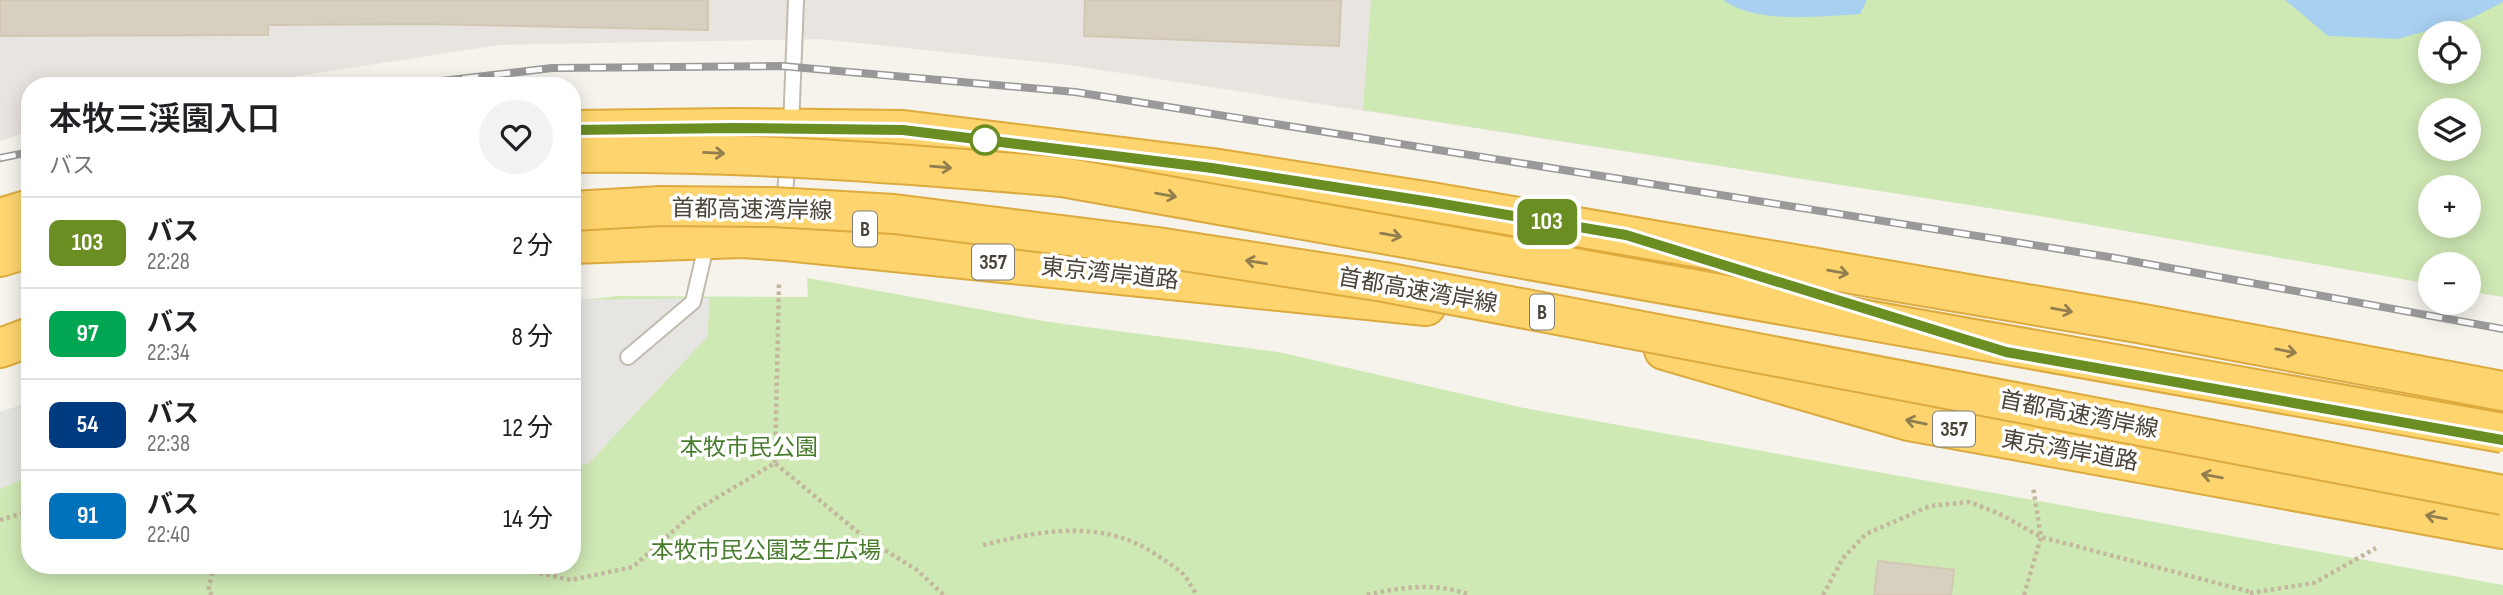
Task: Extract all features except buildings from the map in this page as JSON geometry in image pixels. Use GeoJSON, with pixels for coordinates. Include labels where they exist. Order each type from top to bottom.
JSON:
{"type":"FeatureCollection","features":[{"type":"Feature","properties":{"kind":"highway"},"geometry":{"type":"LineString","coordinates":[[581,130],[903,130],[1212,168],[1626,235],[2138,323],[2503,391]]}},
{"type":"Feature","properties":{"kind":"highway","name":"B"},"geometry":{"type":"LineString","coordinates":[[581,153],[683,152],[875,161],[1062,177],[2503,433]]}},
{"type":"Feature","properties":{"kind":"highway","name":"首都高速湾岸線"},"geometry":{"type":"LineString","coordinates":[[581,210],[661,206],[773,207],[881,213],[1157,247],[1384,282],[2503,495]]}},
{"type":"Feature","properties":{"kind":"highway"},"geometry":{"type":"LineString","coordinates":[[0,218],[21,212]]}},
{"type":"Feature","properties":{"kind":"highway","name":"B"},"geometry":{"type":"LineString","coordinates":[[581,227],[694,223],[898,230],[1072,251],[1157,247]]}},
{"type":"Feature","properties":{"kind":"highway"},"geometry":{"type":"LineString","coordinates":[[0,231],[21,225]]}},
{"type":"Feature","properties":{"kind":"highway","name":"東京湾岸道路"},"geometry":{"type":"LineString","coordinates":[[581,244],[742,238],[784,231],[1412,304],[1604,332],[2503,484]]}},
{"type":"Feature","properties":{"kind":"highway"},"geometry":{"type":"LineString","coordinates":[[1626,235],[2006,352],[2503,440]]}},
{"type":"Feature","properties":{"kind":"highway"},"geometry":{"type":"LineString","coordinates":[[0,257],[21,251]]}},
{"type":"Feature","properties":{"kind":"highway"},"geometry":{"type":"LineString","coordinates":[[0,319],[21,313]]}},
{"type":"Feature","properties":{"kind":"highway","name":"東京湾岸道路"},"geometry":{"type":"LineString","coordinates":[[1604,332],[1909,421],[2503,529]]}},
{"type":"Feature","properties":{"kind":"highway"},"geometry":{"type":"LineString","coordinates":[[0,349],[21,342]]}},
{"type":"Feature","properties":{"kind":"lane"},"geometry":{"type":"LineString","coordinates":[[784,231],[796,0]]}},
{"type":"Feature","properties":{"kind":"lane"},"geometry":{"type":"LineString","coordinates":[[628,357],[693,302],[707,240]]}},
{"type":"Feature","properties":{"kind":"path"},"geometry":{"type":"LineString","coordinates":[[775,463],[779,283]]}},
{"type":"Feature","properties":{"kind":"path"},"geometry":{"type":"LineString","coordinates":[[544,574],[571,580],[633,567],[698,509],[775,463]]}},
{"type":"Feature","properties":{"kind":"path"},"geometry":{"type":"LineString","coordinates":[[775,463],[865,538],[917,570],[944,595]]}},
{"type":"Feature","properties":{"kind":"path"},"geometry":{"type":"LineString","coordinates":[[2024,595],[2041,537],[2033,487]]}},
{"type":"Feature","properties":{"kind":"path"},"geometry":{"type":"LineString","coordinates":[[1824,595],[1843,558],[1866,534],[1930,506],[1969,502],[1998,513],[2041,537],[2250,594],[2314,583],[2376,548]]}},
{"type":"Feature","properties":{"kind":"path"},"geometry":{"type":"LineString","coordinates":[[0,520],[21,514]]}},
{"type":"Feature","properties":{"kind":"path"},"geometry":{"type":"LineString","coordinates":[[983,545],[1033,533],[1094,531],[1121,537],[1149,549],[1182,573],[1198,595]]}},
{"type":"Feature","properties":{"kind":"path"},"geometry":{"type":"LineString","coordinates":[[212,595],[208,591],[213,574]]}},
{"type":"Feature","properties":{"kind":"path"},"geometry":{"type":"LineString","coordinates":[[1367,595],[1403,588],[1433,587],[1457,590],[1470,595]]}},
{"type":"Feature","properties":{"kind":"shaded area"},"geometry":{"type":"Polygon","coordinates":[[[0,0],[2503,0],[2503,297],[2481,293],[2481,252],[2418,252],[2418,282],[2034,215],[1069,65],[820,39],[499,45],[291,77],[21,77],[21,134],[0,141],[0,0]]]}},
{"type":"Feature","properties":{"kind":"shaded area"},"geometry":{"type":"Polygon","coordinates":[[[709,298],[708,336],[588,464],[581,466],[581,300],[709,298]]]}},
{"type":"Feature","properties":{"kind":"shaded area"},"geometry":{"type":"Polygon","coordinates":[[[21,405],[21,480],[0,489],[0,412],[21,405]]]}},
{"type":"Feature","properties":{"kind":"green space"},"geometry":{"type":"Polygon","coordinates":[[[1371,0],[2503,0],[2503,297],[2481,293],[2481,252],[2418,252],[2418,282],[2034,215],[1363,110],[1371,0]]]}},
{"type":"Feature","properties":{"kind":"green space","name":"本牧市民公園"},"geometry":{"type":"Polygon","coordinates":[[[807,278],[1049,322],[1278,352],[1524,408],[2503,585],[2503,595],[0,595],[0,418],[21,412],[21,574],[581,574],[581,300],[618,296],[808,297],[807,278]]]}},
{"type":"Feature","properties":{"kind":"water"},"geometry":{"type":"Polygon","coordinates":[[[1723,0],[1867,0],[1860,14],[1790,17],[1754,13],[1723,0]]]}},
{"type":"Feature","properties":{"kind":"water"},"geometry":{"type":"Polygon","coordinates":[[[2285,0],[2503,0],[2461,21],[2418,21],[2418,33],[2398,39],[2328,36],[2285,0]]]}},
{"type":"Feature","properties":{"kind":"railway"},"geometry":{"type":"LineString","coordinates":[[476,77],[552,68],[782,66],[1075,92],[2115,258],[2503,329]]}},
{"type":"Feature","properties":{"kind":"railway"},"geometry":{"type":"LineString","coordinates":[[0,158],[21,154]]}},
{"type":"Feature","properties":{"kind":"bus line","name":"103"},"geometry":{"type":"LineString","coordinates":[[581,129],[903,130],[1212,168],[1431,202],[1626,235],[2006,352],[2503,440]]}},
{"type":"Feature","properties":{"kind":"park label","name":"本牧市民公園芝生広場"},"geometry":{"type":"Point","coordinates":[766,550]}}]}
